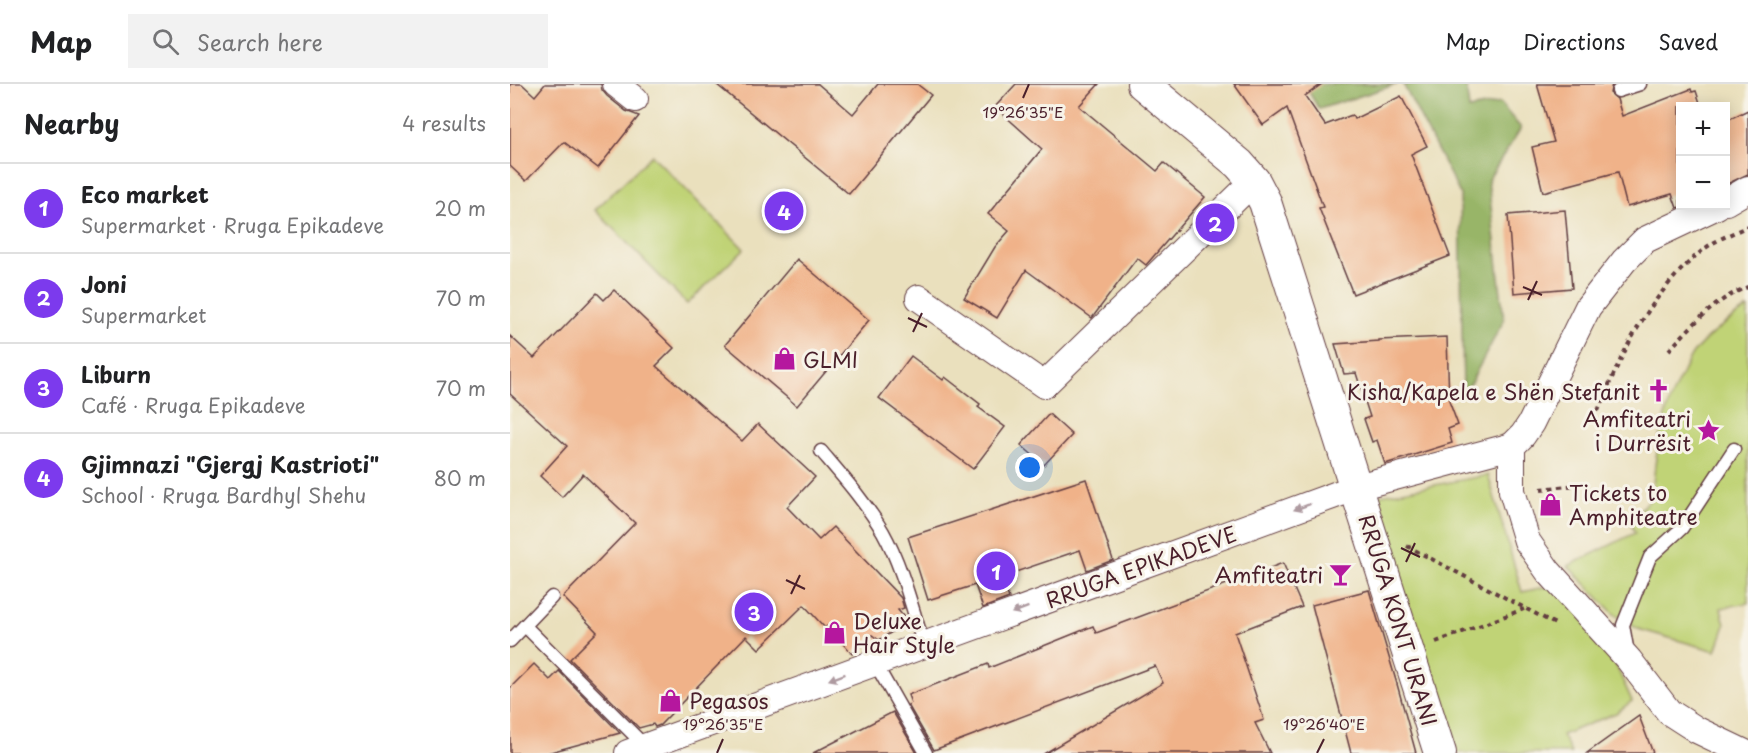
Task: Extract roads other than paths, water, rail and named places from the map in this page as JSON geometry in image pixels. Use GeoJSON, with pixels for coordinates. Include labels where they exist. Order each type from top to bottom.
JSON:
{"type":"FeatureCollection","features":[{"type":"Feature","properties":{"kind":"street","name":"RRUGA KONT URANI"},"geometry":{"type":"LineString","coordinates":[[1143,84],[1239,164],[1254,181],[1265,202],[1370,526],[1440,753]]}},
{"type":"Feature","properties":{"kind":"street"},"geometry":{"type":"LineString","coordinates":[[919,298],[1044,385],[1254,181]]}},
{"type":"Feature","properties":{"kind":"street"},"geometry":{"type":"LineString","coordinates":[[1730,199],[1748,189]]}},
{"type":"Feature","properties":{"kind":"street"},"geometry":{"type":"LineString","coordinates":[[1709,210],[1645,240],[1624,261],[1588,307],[1531,423],[1512,446],[1512,491],[1527,541],[1548,571],[1629,660],[1669,712],[1697,730],[1745,753]]}},
{"type":"Feature","properties":{"kind":"street","name":"RRUGA EPIKADEVE"},"geometry":{"type":"LineString","coordinates":[[637,750],[1357,487],[1512,446]]}},
{"type":"Feature","properties":{"kind":"lane"},"geometry":{"type":"LineString","coordinates":[[1618,91],[1640,84]]}},
{"type":"Feature","properties":{"kind":"lane"},"geometry":{"type":"LineString","coordinates":[[1629,660],[1623,625],[1650,556],[1682,528],[1734,449]]}},
{"type":"Feature","properties":{"kind":"lane"},"geometry":{"type":"LineString","coordinates":[[821,451],[857,493],[883,534],[924,645]]}},
{"type":"Feature","properties":{"kind":"lane"},"geometry":{"type":"LineString","coordinates":[[510,641],[552,597]]}},
{"type":"Feature","properties":{"kind":"lane"},"geometry":{"type":"LineString","coordinates":[[525,626],[637,750]]}},
{"type":"Feature","properties":{"kind":"lane"},"geometry":{"type":"LineString","coordinates":[[875,663],[926,753]]}},
{"type":"Feature","properties":{"kind":"place","name":"Gjimnazi \"Gjergj Kastrioti\""},"geometry":{"type":"Point","coordinates":[784,211]}},
{"type":"Feature","properties":{"kind":"place","name":"Joni"},"geometry":{"type":"Point","coordinates":[1215,223]}},
{"type":"Feature","properties":{"kind":"place","name":"GLMI"},"geometry":{"type":"Point","coordinates":[785,359]}},
{"type":"Feature","properties":{"kind":"place","name":"Kisha/Kapela e Shën Stefanit"},"geometry":{"type":"Point","coordinates":[1658,391]}},
{"type":"Feature","properties":{"kind":"place","name":"Amfiteatri i Durrësit"},"geometry":{"type":"Point","coordinates":[1709,430]}},
{"type":"Feature","properties":{"kind":"place","name":"Tickets to Amphiteatre"},"geometry":{"type":"Point","coordinates":[1551,504]}},
{"type":"Feature","properties":{"kind":"place","name":"Eco market"},"geometry":{"type":"Point","coordinates":[996,571]}},
{"type":"Feature","properties":{"kind":"place","name":"Amfiteatri"},"geometry":{"type":"Point","coordinates":[1341,574]}},
{"type":"Feature","properties":{"kind":"place","name":"Liburn"},"geometry":{"type":"Point","coordinates":[754,612]}},
{"type":"Feature","properties":{"kind":"place","name":"Deluxe Hair Style"},"geometry":{"type":"Point","coordinates":[835,632]}},
{"type":"Feature","properties":{"kind":"place","name":"Pegasos"},"geometry":{"type":"Point","coordinates":[671,700]}}]}
